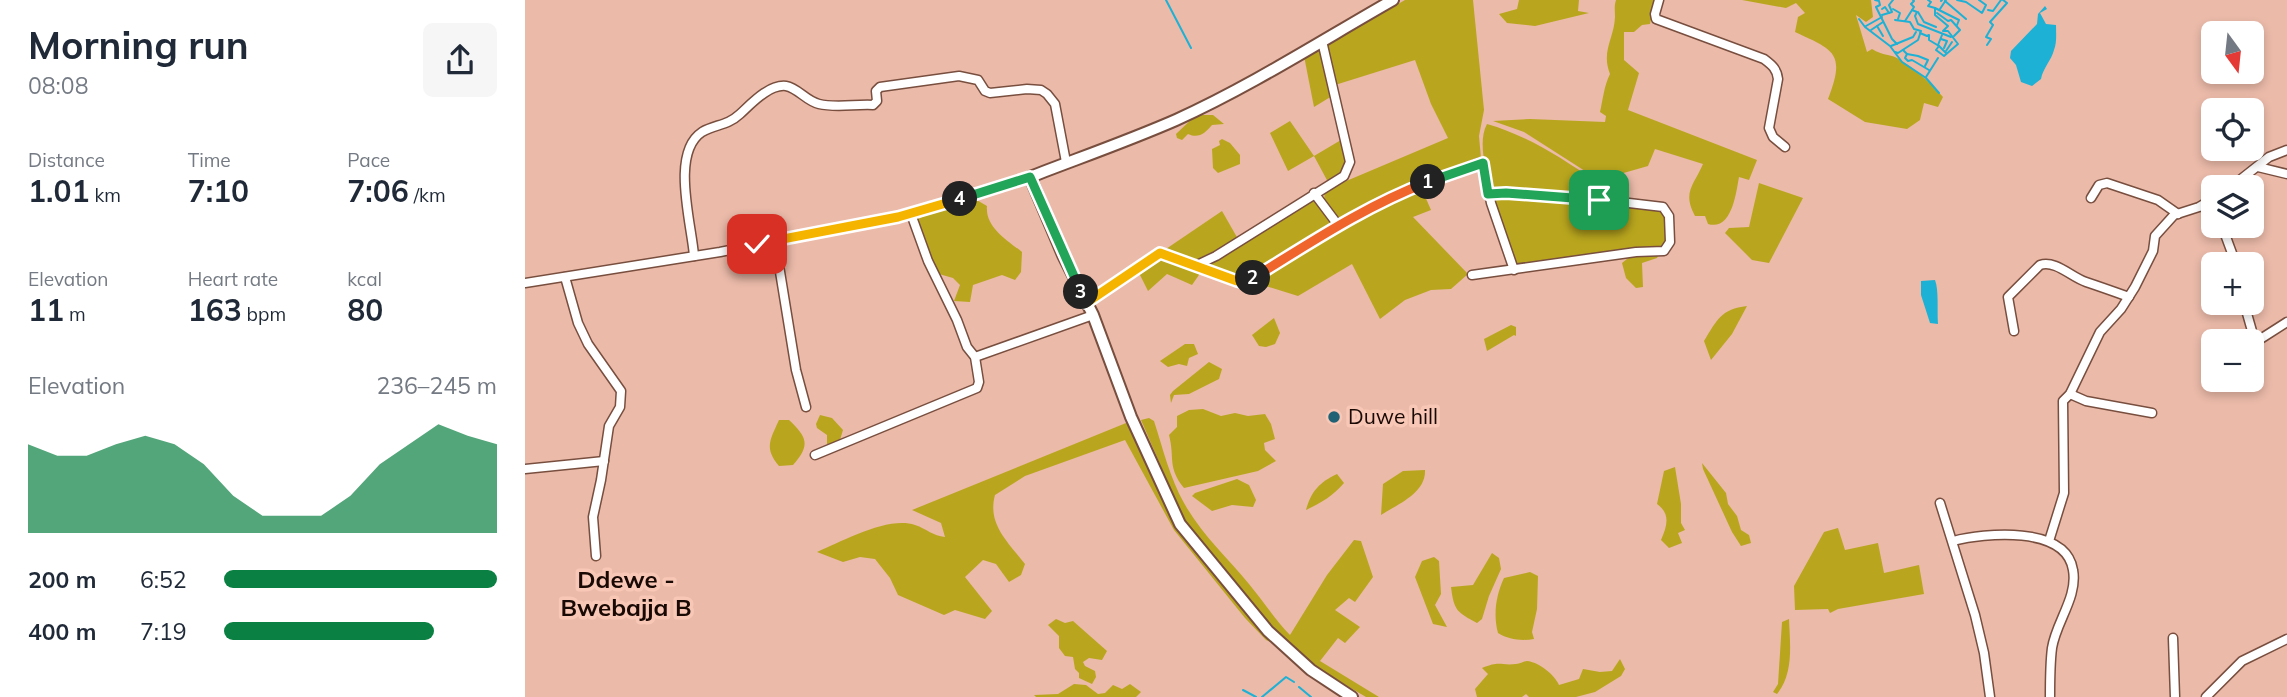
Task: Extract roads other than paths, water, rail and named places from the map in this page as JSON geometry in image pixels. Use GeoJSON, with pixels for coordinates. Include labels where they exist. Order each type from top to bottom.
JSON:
{"type":"FeatureCollection","features":[{"type":"Feature","properties":{"kind":"street"},"geometry":{"type":"LineString","coordinates":[[525,284],[694,256],[911,214],[1030,177],[1127,140],[1199,108],[1264,75],[1393,0]]}},
{"type":"Feature","properties":{"kind":"street"},"geometry":{"type":"LineString","coordinates":[[1659,0],[1656,19],[1764,59],[1772,65],[1778,79],[1769,128],[1773,137],[1785,147]]}},
{"type":"Feature","properties":{"kind":"street"},"geometry":{"type":"LineString","coordinates":[[1195,266],[1216,256],[1344,176],[1350,162],[1322,41]]}},
{"type":"Feature","properties":{"kind":"street"},"geometry":{"type":"LineString","coordinates":[[694,256],[686,203],[686,157],[702,132],[729,123],[759,97],[779,86],[793,89],[819,104],[873,104],[877,100],[876,91],[880,87],[959,76],[978,80],[989,93],[1041,90],[1055,104],[1066,162]]}},
{"type":"Feature","properties":{"kind":"street"},"geometry":{"type":"LineString","coordinates":[[2247,175],[2269,157],[2287,150]]}},
{"type":"Feature","properties":{"kind":"street"},"geometry":{"type":"LineString","coordinates":[[1086,303],[1160,253],[1245,283],[1338,225],[1406,191],[1479,163],[1483,163],[1488,194],[1514,270]]}},
{"type":"Feature","properties":{"kind":"street"},"geometry":{"type":"LineString","coordinates":[[2258,167],[2287,174]]}},
{"type":"Feature","properties":{"kind":"street"},"geometry":{"type":"LineString","coordinates":[[1030,177],[1063,255],[1093,315],[1131,417],[1181,523],[1268,631],[1311,670],[1352,697]]}},
{"type":"Feature","properties":{"kind":"street"},"geometry":{"type":"LineString","coordinates":[[2091,198],[2099,185],[2107,183],[2158,200],[2179,214]]}},
{"type":"Feature","properties":{"kind":"street"},"geometry":{"type":"LineString","coordinates":[[1314,193],[1338,225]]}},
{"type":"Feature","properties":{"kind":"street"},"geometry":{"type":"LineString","coordinates":[[1472,275],[1624,253],[1664,251],[1670,242],[1669,215],[1663,207],[1506,193],[1488,194]]}},
{"type":"Feature","properties":{"kind":"street"},"geometry":{"type":"LineString","coordinates":[[2049,541],[2064,493],[2061,414],[2063,401],[2070,394],[2100,332],[2129,297],[2153,251],[2155,236],[2174,215],[2201,206]]}},
{"type":"Feature","properties":{"kind":"street"},"geometry":{"type":"LineString","coordinates":[[815,456],[977,388],[979,382],[975,357],[967,347],[957,320],[927,261],[911,214]]}},
{"type":"Feature","properties":{"kind":"street"},"geometry":{"type":"LineString","coordinates":[[775,241],[796,370],[806,407]]}},
{"type":"Feature","properties":{"kind":"street"},"geometry":{"type":"LineString","coordinates":[[2014,331],[2008,298],[2044,263],[2129,297]]}},
{"type":"Feature","properties":{"kind":"street"},"geometry":{"type":"LineString","coordinates":[[565,277],[578,323],[588,344],[621,391],[620,407],[609,426],[593,517],[596,556]]}},
{"type":"Feature","properties":{"kind":"street"},"geometry":{"type":"LineString","coordinates":[[975,357],[1093,315]]}},
{"type":"Feature","properties":{"kind":"street"},"geometry":{"type":"LineString","coordinates":[[2247,315],[2254,338],[2262,338],[2287,323]]}},
{"type":"Feature","properties":{"kind":"street"},"geometry":{"type":"LineString","coordinates":[[2070,394],[2086,401],[2152,413]]}},
{"type":"Feature","properties":{"kind":"street"},"geometry":{"type":"LineString","coordinates":[[525,469],[604,461]]}},
{"type":"Feature","properties":{"kind":"street"},"geometry":{"type":"LineString","coordinates":[[1940,503],[1978,628],[1990,697]]}},
{"type":"Feature","properties":{"kind":"street"},"geometry":{"type":"LineString","coordinates":[[1953,541],[1971,537],[2019,536],[2049,541],[2067,555],[2074,571],[2068,604],[2052,649],[2050,697]]}},
{"type":"Feature","properties":{"kind":"street"},"geometry":{"type":"LineString","coordinates":[[2173,638],[2175,697]]}},
{"type":"Feature","properties":{"kind":"street"},"geometry":{"type":"LineString","coordinates":[[2206,697],[2242,660],[2287,639]]}},
{"type":"Feature","properties":{"kind":"water"},"geometry":{"type":"Polygon","coordinates":[[[2045,6],[2047,9],[2040,13],[2046,24],[2056,25],[2056,44],[2041,79],[2032,86],[2021,82],[2016,65],[2010,58],[2011,51],[2037,24],[2038,14],[2045,6]]]}},
{"type":"Feature","properties":{"kind":"water"},"geometry":{"type":"Polygon","coordinates":[[[1935,280],[1938,324],[1930,323],[1921,295],[1921,281],[1935,280]]]}},
{"type":"Feature","properties":{"kind":"waterway"},"geometry":{"type":"LineString","coordinates":[[1166,0],[1191,48]]}},
{"type":"Feature","properties":{"kind":"waterway"},"geometry":{"type":"LineString","coordinates":[[1875,0],[1879,1],[1880,5],[1876,7],[1897,44]]}},
{"type":"Feature","properties":{"kind":"waterway"},"geometry":{"type":"LineString","coordinates":[[1882,15],[1892,12],[1889,5],[1893,0]]}},
{"type":"Feature","properties":{"kind":"waterway"},"geometry":{"type":"LineString","coordinates":[[1905,21],[1914,7],[1911,4],[1913,0]]}},
{"type":"Feature","properties":{"kind":"waterway"},"geometry":{"type":"LineString","coordinates":[[1895,20],[1910,22],[1914,29],[1929,35],[1929,40],[1939,46],[1936,50],[1944,56],[1958,44],[1948,31],[1943,31],[1948,26],[1935,15],[1935,8],[1928,6],[1931,2],[1928,0]]}},
{"type":"Feature","properties":{"kind":"waterway"},"geometry":{"type":"LineString","coordinates":[[1940,9],[1946,0]]}},
{"type":"Feature","properties":{"kind":"waterway"},"geometry":{"type":"LineString","coordinates":[[1957,0],[1966,2],[1982,13],[1986,5],[1979,0]]}},
{"type":"Feature","properties":{"kind":"waterway"},"geometry":{"type":"LineString","coordinates":[[1988,10],[1993,11],[2001,0]]}},
{"type":"Feature","properties":{"kind":"waterway"},"geometry":{"type":"LineString","coordinates":[[1987,45],[1991,39],[1986,37],[1993,25],[1990,22],[2007,3],[2003,0]]}},
{"type":"Feature","properties":{"kind":"waterway"},"geometry":{"type":"LineString","coordinates":[[1945,1],[1966,19]]}},
{"type":"Feature","properties":{"kind":"waterway"},"geometry":{"type":"LineString","coordinates":[[1882,9],[1885,7],[1889,13]]}},
{"type":"Feature","properties":{"kind":"waterway"},"geometry":{"type":"LineString","coordinates":[[1935,8],[1959,20],[1957,25]]}},
{"type":"Feature","properties":{"kind":"waterway"},"geometry":{"type":"LineString","coordinates":[[1893,9],[1900,13],[1898,19]]}},
{"type":"Feature","properties":{"kind":"waterway"},"geometry":{"type":"LineString","coordinates":[[1912,10],[1917,12],[1915,16],[1918,24],[1951,37]]}},
{"type":"Feature","properties":{"kind":"waterway"},"geometry":{"type":"LineString","coordinates":[[1918,12],[1924,22],[1936,27]]}},
{"type":"Feature","properties":{"kind":"waterway"},"geometry":{"type":"LineString","coordinates":[[1937,13],[1948,21],[1951,20],[1960,30],[1954,36]]}},
{"type":"Feature","properties":{"kind":"waterway"},"geometry":{"type":"LineString","coordinates":[[1866,26],[1882,17]]}},
{"type":"Feature","properties":{"kind":"waterway"},"geometry":{"type":"LineString","coordinates":[[1859,19],[1890,46],[1902,62],[1926,78],[1939,93]]}},
{"type":"Feature","properties":{"kind":"waterway"},"geometry":{"type":"LineString","coordinates":[[1871,30],[1883,22]]}},
{"type":"Feature","properties":{"kind":"waterway"},"geometry":{"type":"LineString","coordinates":[[1877,26],[1883,36]]}},
{"type":"Feature","properties":{"kind":"waterway"},"geometry":{"type":"LineString","coordinates":[[1891,46],[1913,37],[1916,32]]}},
{"type":"Feature","properties":{"kind":"waterway"},"geometry":{"type":"LineString","coordinates":[[1895,52],[1898,53],[1918,40],[1920,34]]}},
{"type":"Feature","properties":{"kind":"waterway"},"geometry":{"type":"LineString","coordinates":[[1942,35],[1938,45],[1946,53]]}},
{"type":"Feature","properties":{"kind":"waterway"},"geometry":{"type":"LineString","coordinates":[[1941,39],[1947,41],[1944,48]]}},
{"type":"Feature","properties":{"kind":"waterway"},"geometry":{"type":"LineString","coordinates":[[1946,51],[1952,42]]}},
{"type":"Feature","properties":{"kind":"waterway"},"geometry":{"type":"LineString","coordinates":[[1903,50],[1908,61],[1912,60],[1929,70]]}},
{"type":"Feature","properties":{"kind":"waterway"},"geometry":{"type":"LineString","coordinates":[[1907,54],[1928,60],[1925,66]]}},
{"type":"Feature","properties":{"kind":"waterway"},"geometry":{"type":"LineString","coordinates":[[1926,77],[1938,58]]}},
{"type":"Feature","properties":{"kind":"waterway"},"geometry":{"type":"LineString","coordinates":[[1262,697],[1286,677],[1294,682]]}},
{"type":"Feature","properties":{"kind":"waterway"},"geometry":{"type":"LineString","coordinates":[[1299,687],[1311,697]]}},
{"type":"Feature","properties":{"kind":"waterway"},"geometry":{"type":"LineString","coordinates":[[1243,690],[1256,697]]}},
{"type":"Feature","properties":{"kind":"place","name":"Duwe hill"},"geometry":{"type":"Point","coordinates":[1334,417]}},
{"type":"Feature","properties":{"kind":"district","name":"Ddewe - Bwebajja B"},"geometry":{"type":"Point","coordinates":[626,594]}}]}
